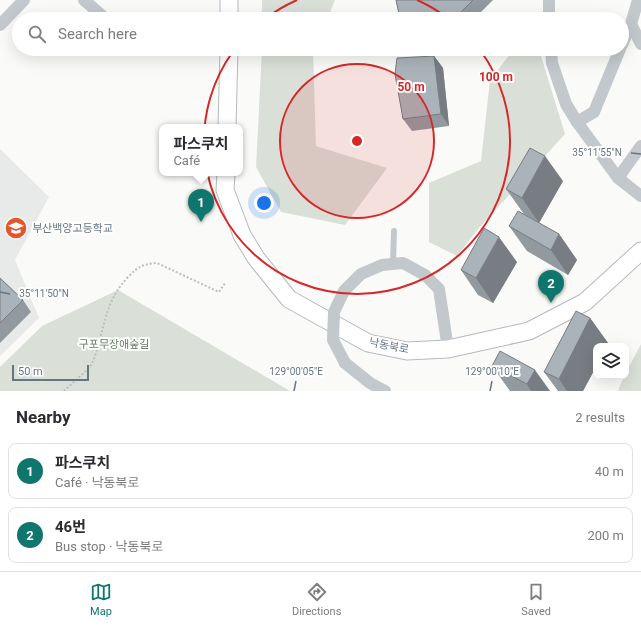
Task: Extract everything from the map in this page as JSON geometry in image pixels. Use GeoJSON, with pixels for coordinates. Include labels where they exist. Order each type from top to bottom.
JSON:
{"type":"FeatureCollection","features":[{"type":"Feature","properties":{"kind":"main road"},"geometry":{"type":"LineString","coordinates":[[229,0],[229,12]]}},
{"type":"Feature","properties":{"kind":"main road"},"geometry":{"type":"LineString","coordinates":[[227,124],[229,56]]}},
{"type":"Feature","properties":{"kind":"main road","name":"낙동북로"},"geometry":{"type":"LineString","coordinates":[[226,176],[225,190],[242,235],[256,258],[289,299],[368,343],[407,351],[448,349],[530,331],[585,302],[641,252]]}},
{"type":"Feature","properties":{"kind":"street"},"geometry":{"type":"LineString","coordinates":[[12,12],[24,0]]}},
{"type":"Feature","properties":{"kind":"street"},"geometry":{"type":"LineString","coordinates":[[84,0],[98,12]]}},
{"type":"Feature","properties":{"kind":"street"},"geometry":{"type":"LineString","coordinates":[[549,0],[549,12]]}},
{"type":"Feature","properties":{"kind":"street"},"geometry":{"type":"LineString","coordinates":[[629,29],[638,0]]}},
{"type":"Feature","properties":{"kind":"street"},"geometry":{"type":"LineString","coordinates":[[0,25],[12,12]]}},
{"type":"Feature","properties":{"kind":"street"},"geometry":{"type":"LineString","coordinates":[[631,24],[641,44]]}},
{"type":"Feature","properties":{"kind":"street"},"geometry":{"type":"LineString","coordinates":[[552,56],[552,63],[563,97],[577,122],[618,178],[641,196]]}},
{"type":"Feature","properties":{"kind":"street"},"geometry":{"type":"LineString","coordinates":[[577,122],[594,112],[617,56]]}},
{"type":"Feature","properties":{"kind":"street"},"geometry":{"type":"LineString","coordinates":[[618,178],[641,146]]}},
{"type":"Feature","properties":{"kind":"street"},"geometry":{"type":"LineString","coordinates":[[385,391],[370,383],[345,363],[334,340],[334,312],[344,291],[362,274],[382,265],[403,263],[425,275],[439,289],[448,349]]}},
{"type":"Feature","properties":{"kind":"lane"},"geometry":{"type":"LineString","coordinates":[[393,263],[394,231]]}},
{"type":"Feature","properties":{"kind":"path"},"geometry":{"type":"LineString","coordinates":[[64,391],[91,365],[97,350],[106,312],[111,300],[122,283],[137,268],[146,263],[157,263],[219,292],[225,283]]}},
{"type":"Feature","properties":{"kind":"shaded area","name":"부산백양고등학교"},"geometry":{"type":"Polygon","coordinates":[[[0,149],[49,197],[15,260],[39,318],[0,356],[0,149]]]}},
{"type":"Feature","properties":{"kind":"green space"},"geometry":{"type":"Polygon","coordinates":[[[262,0],[335,0],[330,12],[262,12],[262,0]]]}},
{"type":"Feature","properties":{"kind":"green space"},"geometry":{"type":"Polygon","coordinates":[[[262,56],[313,56],[316,146],[387,168],[345,225],[281,212],[256,167],[262,56]]]}},
{"type":"Feature","properties":{"kind":"green space"},"geometry":{"type":"Polygon","coordinates":[[[509,56],[541,56],[565,134],[478,229],[457,256],[429,242],[429,183],[481,161],[490,80],[509,56]]]}},
{"type":"Feature","properties":{"kind":"green space","name":"구포무장애숲길"},"geometry":{"type":"Polygon","coordinates":[[[118,290],[290,391],[0,391],[0,367],[42,326],[118,290]]]}},
{"type":"Feature","properties":{"kind":"green space"},"geometry":{"type":"Polygon","coordinates":[[[641,344],[641,391],[618,391],[623,379],[629,379],[629,367],[641,344]]]}},
{"type":"Feature","properties":{"kind":"building"},"geometry":{"type":"Polygon","coordinates":[[[396,0],[473,0],[461,12],[399,12],[396,0]]]}},
{"type":"Feature","properties":{"kind":"building"},"geometry":{"type":"Polygon","coordinates":[[[434,56],[441,114],[403,119],[395,74],[397,58],[434,56]]]}},
{"type":"Feature","properties":{"kind":"building"},"geometry":{"type":"Polygon","coordinates":[[[530,148],[545,156],[522,198],[506,189],[530,148]]]}},
{"type":"Feature","properties":{"kind":"building"},"geometry":{"type":"Polygon","coordinates":[[[518,211],[559,234],[551,250],[509,226],[518,211]]]}},
{"type":"Feature","properties":{"kind":"building"},"geometry":{"type":"Polygon","coordinates":[[[484,228],[499,237],[476,278],[461,270],[484,228]]]}},
{"type":"Feature","properties":{"kind":"building"},"geometry":{"type":"Polygon","coordinates":[[[0,278],[23,300],[0,323],[0,278]]]}},
{"type":"Feature","properties":{"kind":"building"},"geometry":{"type":"Polygon","coordinates":[[[576,311],[590,318],[559,379],[544,372],[576,311]]]}},
{"type":"Feature","properties":{"kind":"building"},"geometry":{"type":"Polygon","coordinates":[[[500,351],[535,370],[527,384],[492,366],[500,351]]]}},
{"type":"Feature","properties":{"kind":"place","name":"파스쿠치"},"geometry":{"type":"Point","coordinates":[201,222]}},
{"type":"Feature","properties":{"kind":"place","name":"부산백양고등학교"},"geometry":{"type":"Point","coordinates":[16,228]}},
{"type":"Feature","properties":{"kind":"place","name":"46번"},"geometry":{"type":"Point","coordinates":[551,303]}}]}
